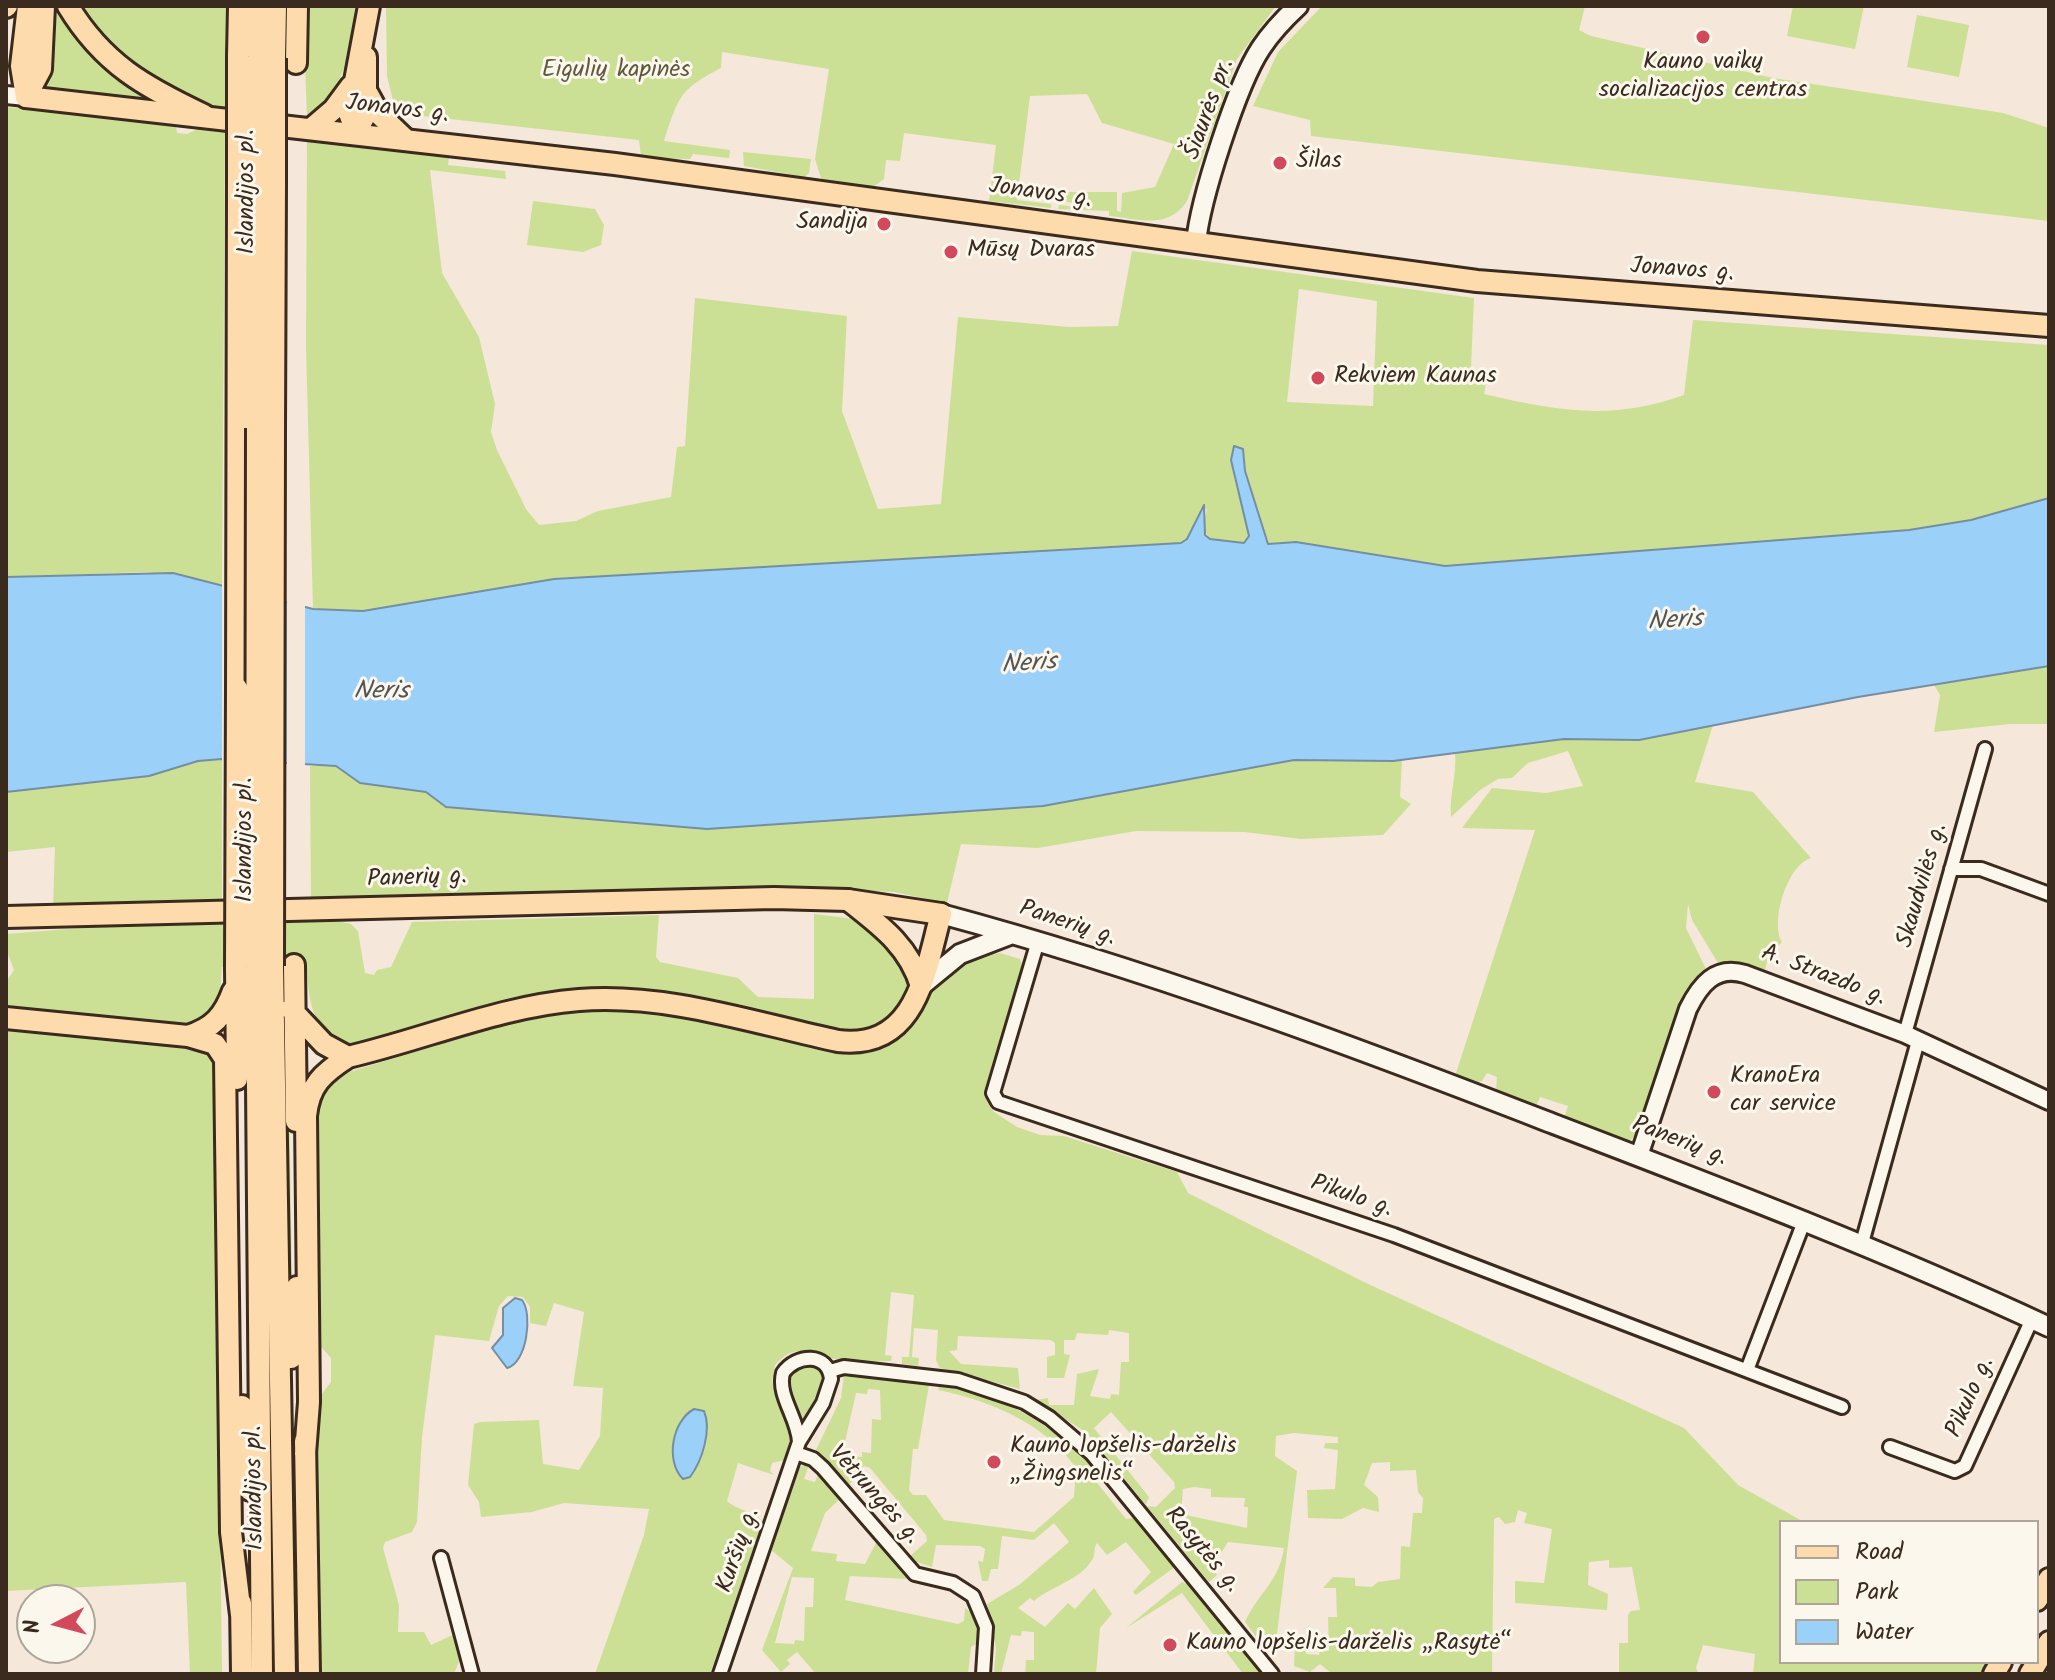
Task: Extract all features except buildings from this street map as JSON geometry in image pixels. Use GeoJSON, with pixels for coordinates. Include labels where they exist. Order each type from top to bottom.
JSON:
{"type":"FeatureCollection","features":[{"type":"Feature","properties":{"kind":"main road"},"geometry":{"type":"LineString","coordinates":[[16,96],[28,6]]}},
{"type":"Feature","properties":{"kind":"main road"},"geometry":{"type":"LineString","coordinates":[[16,96],[41,69],[44,6]]}},
{"type":"Feature","properties":{"kind":"main road"},"geometry":{"type":"LineString","coordinates":[[68,6],[83,30],[126,74],[204,115]]}},
{"type":"Feature","properties":{"kind":"main road"},"geometry":{"type":"LineString","coordinates":[[239,6],[257,57]]}},
{"type":"Feature","properties":{"kind":"main road","name":"Islandijos pl."},"geometry":{"type":"LineString","coordinates":[[259,6],[250,971],[262,1674]]}},
{"type":"Feature","properties":{"kind":"main road","name":"Islandijos pl."},"geometry":{"type":"LineString","coordinates":[[257,57],[276,6]]}},
{"type":"Feature","properties":{"kind":"main road"},"geometry":{"type":"LineString","coordinates":[[296,63],[297,6]]}},
{"type":"Feature","properties":{"kind":"main road"},"geometry":{"type":"LineString","coordinates":[[356,132],[349,113],[360,88],[369,6]]}},
{"type":"Feature","properties":{"kind":"main road","name":"Šiaurės pr."},"geometry":{"type":"LineString","coordinates":[[1196,243],[1207,193],[1247,72],[1260,49],[1298,6]]}},
{"type":"Feature","properties":{"kind":"main road"},"geometry":{"type":"LineString","coordinates":[[313,127],[360,88]]}},
{"type":"Feature","properties":{"kind":"main road"},"geometry":{"type":"LineString","coordinates":[[360,88],[379,114],[404,138]]}},
{"type":"Feature","properties":{"kind":"main road","name":"Jonavos g."},"geometry":{"type":"LineString","coordinates":[[16,96],[404,138],[1533,287],[2049,326]]}},
{"type":"Feature","properties":{"kind":"main road","name":"Panerių g."},"geometry":{"type":"LineString","coordinates":[[6,917],[690,899],[848,900],[941,914],[1038,941],[1322,1038],[1805,1219],[2040,1323]]}},
{"type":"Feature","properties":{"kind":"main road"},"geometry":{"type":"LineString","coordinates":[[848,900],[901,944],[915,966],[921,986]]}},
{"type":"Feature","properties":{"kind":"main road"},"geometry":{"type":"LineString","coordinates":[[305,1454],[309,1402],[307,1101],[320,1077],[348,1057],[525,1009],[580,1000],[663,1004],[838,1041],[865,1040],[899,1022],[921,986],[941,914]]}},
{"type":"Feature","properties":{"kind":"main road"},"geometry":{"type":"LineString","coordinates":[[921,986],[960,954],[1012,934]]}},
{"type":"Feature","properties":{"kind":"main road"},"geometry":{"type":"LineString","coordinates":[[294,965],[298,1275],[309,1674]]}},
{"type":"Feature","properties":{"kind":"main road"},"geometry":{"type":"LineString","coordinates":[[188,1036],[212,1026],[221,1017],[250,971]]}},
{"type":"Feature","properties":{"kind":"main road"},"geometry":{"type":"LineString","coordinates":[[242,1674],[242,1396],[250,971]]}},
{"type":"Feature","properties":{"kind":"main road","name":"Islandijos pl."},"geometry":{"type":"LineString","coordinates":[[250,971],[273,988],[285,1674]]}},
{"type":"Feature","properties":{"kind":"main road"},"geometry":{"type":"LineString","coordinates":[[273,988],[294,1006],[324,1044],[348,1057]]}},
{"type":"Feature","properties":{"kind":"main road"},"geometry":{"type":"LineString","coordinates":[[6,1018],[188,1036],[215,1044],[225,1059],[231,1532],[241,1615]]}},
{"type":"Feature","properties":{"kind":"main road"},"geometry":{"type":"LineString","coordinates":[[283,1469],[298,1275]]}},
{"type":"Feature","properties":{"kind":"main road"},"geometry":{"type":"LineString","coordinates":[[281,1383],[305,1454]]}},
{"type":"Feature","properties":{"kind":"main road"},"geometry":{"type":"LineString","coordinates":[[242,1396],[262,1633]]}},
{"type":"Feature","properties":{"kind":"main road"},"geometry":{"type":"LineString","coordinates":[[2039,1596],[2049,1579]]}},
{"type":"Feature","properties":{"kind":"street","name":"Skaudvilės g."},"geometry":{"type":"LineString","coordinates":[[1862,1243],[1951,869],[1985,749]]}},
{"type":"Feature","properties":{"kind":"street"},"geometry":{"type":"LineString","coordinates":[[1951,869],[1981,869],[2049,894]]}},
{"type":"Feature","properties":{"kind":"street","name":"Pikulo g."},"geometry":{"type":"LineString","coordinates":[[1038,941],[993,1093],[998,1102],[1394,1235],[1842,1407]]}},
{"type":"Feature","properties":{"kind":"street","name":"A. Strazdo g."},"geometry":{"type":"LineString","coordinates":[[1639,1156],[1688,1009],[1697,990],[1718,974],[1745,974],[1911,1038],[2049,1101]]}},
{"type":"Feature","properties":{"kind":"street"},"geometry":{"type":"LineString","coordinates":[[1747,1370],[1805,1219]]}},
{"type":"Feature","properties":{"kind":"street","name":"Pikulo g."},"geometry":{"type":"LineString","coordinates":[[1890,1447],[1955,1471],[1965,1466],[2040,1323]]}},
{"type":"Feature","properties":{"kind":"street"},"geometry":{"type":"LineString","coordinates":[[797,1447],[796,1420],[782,1389],[783,1373],[802,1358],[823,1363],[830,1371]]}},
{"type":"Feature","properties":{"kind":"street","name":"Rasytės g."},"geometry":{"type":"LineString","coordinates":[[830,1371],[844,1367],[958,1380],[1024,1402],[1050,1418],[1089,1450],[1272,1674]]}},
{"type":"Feature","properties":{"kind":"street","name":"Kuršių g."},"geometry":{"type":"LineString","coordinates":[[720,1674],[797,1447],[823,1403],[830,1371]]}},
{"type":"Feature","properties":{"kind":"street","name":"Vėtrungės g."},"geometry":{"type":"LineString","coordinates":[[797,1447],[823,1468],[915,1574],[953,1583],[973,1596],[986,1627],[983,1674]]}},
{"type":"Feature","properties":{"kind":"street"},"geometry":{"type":"LineString","coordinates":[[441,1558],[472,1674]]}},
{"type":"Feature","properties":{"kind":"green space"},"geometry":{"type":"Polygon","coordinates":[[[47,6],[64,6],[157,100],[39,88],[47,6]]]}},
{"type":"Feature","properties":{"kind":"green space"},"geometry":{"type":"Polygon","coordinates":[[[73,6],[226,6],[225,108],[190,104],[107,49],[73,6]]]}},
{"type":"Feature","properties":{"kind":"green space"},"geometry":{"type":"Polygon","coordinates":[[[309,6],[360,6],[349,53],[336,87],[328,102],[307,118],[305,65],[309,6]]]}},
{"type":"Feature","properties":{"kind":"green space","name":"Eigulių kapinės"},"geometry":{"type":"Polygon","coordinates":[[[386,6],[1276,6],[1237,59],[1187,201],[1171,216],[1142,220],[1109,216],[1109,211],[1058,209],[1059,205],[1078,207],[1075,203],[1059,201],[1059,192],[1117,192],[1117,211],[1121,212],[1122,193],[1155,187],[1174,144],[1102,123],[1087,94],[1030,96],[1017,200],[1051,204],[1051,208],[989,201],[996,145],[904,133],[900,161],[886,160],[884,179],[873,187],[822,181],[815,159],[829,69],[722,52],[721,68],[696,82],[682,96],[664,141],[730,150],[729,158],[693,154],[690,159],[645,158],[641,156],[639,140],[396,113],[387,76],[386,6]]]}},
{"type":"Feature","properties":{"kind":"green space"},"geometry":{"type":"Polygon","coordinates":[[[1322,6],[1585,6],[1579,30],[1591,36],[1773,78],[2003,113],[2049,128],[2049,221],[1311,136],[1310,120],[1253,106],[1278,52],[1322,6]]]}},
{"type":"Feature","properties":{"kind":"green space"},"geometry":{"type":"Polygon","coordinates":[[[1793,6],[1864,6],[1855,49],[1787,36],[1793,6]]]}},
{"type":"Feature","properties":{"kind":"green space"},"geometry":{"type":"Polygon","coordinates":[[[1917,15],[1969,25],[1959,77],[1907,67],[1917,15]]]}},
{"type":"Feature","properties":{"kind":"green space"},"geometry":{"type":"Polygon","coordinates":[[[6,107],[168,123],[176,126],[177,133],[187,134],[202,127],[225,130],[222,585],[147,572],[6,577],[6,107]]]}},
{"type":"Feature","properties":{"kind":"green space"},"geometry":{"type":"Polygon","coordinates":[[[307,139],[449,156],[448,165],[505,171],[506,179],[430,170],[442,273],[479,337],[495,404],[491,432],[497,450],[526,509],[539,525],[576,521],[598,511],[671,497],[677,447],[685,446],[695,298],[847,316],[842,411],[878,509],[941,504],[958,317],[1069,327],[1118,326],[1132,251],[1474,298],[1471,367],[1488,373],[1484,394],[1560,409],[1608,411],[1658,403],[1684,395],[1693,320],[2049,345],[2049,498],[1971,520],[1909,530],[1445,566],[1296,542],[1268,544],[1245,471],[1243,449],[1234,447],[1233,469],[1249,536],[1244,543],[1210,539],[1203,529],[1207,509],[1201,508],[1187,539],[1181,543],[554,579],[363,611],[313,609],[306,347],[307,139]],[[1299,289],[1287,402],[1373,406],[1377,301],[1299,289]]]}},
{"type":"Feature","properties":{"kind":"green space"},"geometry":{"type":"Polygon","coordinates":[[[743,152],[811,159],[809,173],[804,177],[744,166],[743,152]]]}},
{"type":"Feature","properties":{"kind":"green space"},"geometry":{"type":"Polygon","coordinates":[[[533,201],[595,209],[604,225],[601,245],[583,252],[527,245],[533,201]]]}},
{"type":"Feature","properties":{"kind":"green space"},"geometry":{"type":"Polygon","coordinates":[[[2049,666],[2049,724],[2010,724],[1934,732],[1940,695],[1934,685],[2049,666]]]}},
{"type":"Feature","properties":{"kind":"green space"},"geometry":{"type":"Polygon","coordinates":[[[1713,725],[1695,782],[1753,792],[1811,858],[1802,863],[1788,882],[1778,921],[1782,942],[1768,957],[1765,970],[1721,968],[1692,920],[1688,904],[1686,928],[1707,971],[1635,1136],[1629,1141],[1564,1118],[1568,1106],[1540,1097],[1536,1107],[1496,1093],[1497,1077],[1487,1073],[1482,1081],[1475,1083],[1455,1076],[1535,830],[1462,828],[1492,788],[1546,793],[1583,786],[1568,751],[1528,763],[1512,778],[1498,779],[1480,790],[1451,817],[1455,753],[1564,739],[1639,740],[1713,725]]]}},
{"type":"Feature","properties":{"kind":"green space"},"geometry":{"type":"Polygon","coordinates":[[[222,759],[222,901],[53,908],[55,847],[6,852],[6,792],[149,776],[198,761],[222,759]]]}},
{"type":"Feature","properties":{"kind":"green space"},"geometry":{"type":"Polygon","coordinates":[[[1294,760],[1402,760],[1400,797],[1411,804],[1383,835],[1301,839],[1245,832],[1136,831],[1038,848],[961,844],[947,903],[894,892],[800,887],[311,898],[310,766],[336,766],[360,783],[427,792],[446,807],[707,829],[1043,806],[1294,760]]]}},
{"type":"Feature","properties":{"kind":"green space"},"geometry":{"type":"Polygon","coordinates":[[[814,914],[855,919],[875,928],[895,944],[911,987],[907,999],[883,1027],[851,1036],[656,994],[361,1047],[333,1036],[323,1028],[312,1008],[307,966],[287,965],[292,1278],[287,1280],[276,1674],[270,1674],[246,966],[250,1398],[242,967],[222,967],[219,1007],[199,1027],[6,1011],[6,982],[14,970],[6,949],[6,934],[165,921],[324,918],[351,924],[358,931],[365,973],[374,975],[377,970],[391,967],[412,922],[659,915],[656,957],[660,962],[738,978],[758,997],[814,999],[814,914]]]}},
{"type":"Feature","properties":{"kind":"green space"},"geometry":{"type":"Polygon","coordinates":[[[1000,953],[1020,959],[1024,970],[988,1103],[994,1112],[1017,1127],[1040,1135],[1064,1136],[1177,1172],[1188,1193],[1255,1227],[1366,1283],[1684,1428],[1738,1485],[1800,1520],[1779,1520],[1779,1664],[1993,1664],[1987,1674],[1753,1674],[1755,1654],[1703,1645],[1696,1668],[1699,1674],[1619,1674],[1619,1643],[1628,1643],[1628,1615],[1631,1611],[1640,1610],[1632,1567],[1609,1568],[1609,1560],[1589,1562],[1588,1585],[1608,1594],[1607,1610],[1515,1603],[1515,1581],[1544,1583],[1552,1529],[1524,1523],[1527,1513],[1518,1510],[1515,1522],[1505,1524],[1499,1517],[1494,1519],[1492,1674],[1332,1674],[1320,1664],[1310,1672],[1294,1666],[1295,1649],[1306,1645],[1306,1654],[1319,1655],[1320,1651],[1329,1651],[1328,1617],[1337,1617],[1336,1588],[1323,1588],[1333,1577],[1355,1578],[1355,1586],[1372,1587],[1378,1582],[1400,1579],[1401,1546],[1410,1547],[1413,1513],[1422,1513],[1423,1498],[1418,1492],[1416,1470],[1390,1471],[1390,1462],[1372,1463],[1364,1485],[1378,1497],[1379,1512],[1363,1508],[1342,1519],[1308,1518],[1307,1490],[1335,1489],[1338,1450],[1324,1448],[1325,1443],[1338,1443],[1338,1437],[1294,1433],[1276,1436],[1275,1456],[1297,1471],[1276,1642],[1260,1642],[1245,1622],[1278,1570],[1284,1548],[1228,1542],[1212,1567],[1217,1575],[1209,1582],[1147,1506],[1156,1507],[1175,1488],[1174,1482],[1111,1412],[1094,1428],[1149,1497],[1146,1505],[1087,1433],[1036,1400],[1048,1398],[1049,1405],[1074,1405],[1077,1374],[1099,1369],[1090,1396],[1110,1399],[1111,1394],[1119,1395],[1121,1362],[1129,1362],[1129,1333],[1109,1330],[1108,1335],[1077,1333],[1075,1340],[1064,1340],[1064,1354],[1070,1355],[1064,1378],[1047,1378],[1047,1357],[1055,1355],[1055,1343],[1051,1340],[958,1336],[957,1350],[949,1351],[961,1364],[1018,1368],[1020,1389],[940,1368],[936,1360],[938,1330],[914,1328],[912,1357],[919,1358],[918,1366],[902,1364],[902,1357],[909,1357],[914,1295],[891,1292],[885,1355],[892,1356],[891,1361],[845,1361],[798,1351],[783,1357],[775,1365],[772,1382],[791,1437],[784,1460],[772,1463],[770,1471],[774,1475],[738,1463],[727,1501],[756,1515],[763,1522],[710,1674],[595,1674],[644,1535],[649,1509],[564,1503],[532,1512],[481,1517],[479,1502],[468,1485],[474,1424],[480,1422],[539,1420],[543,1464],[579,1470],[600,1436],[603,1388],[573,1386],[584,1312],[554,1303],[546,1326],[530,1323],[530,1307],[523,1297],[508,1296],[499,1306],[489,1341],[435,1335],[422,1437],[417,1522],[412,1532],[385,1542],[383,1548],[399,1605],[398,1632],[424,1632],[431,1645],[455,1634],[461,1656],[454,1674],[319,1674],[315,1417],[318,1399],[331,1382],[331,1358],[316,1341],[312,1123],[324,1085],[352,1071],[544,1013],[594,1008],[672,1015],[862,1054],[903,1037],[945,971],[978,956],[1000,953]],[[675,1431],[673,1451],[679,1475],[700,1460],[704,1441],[675,1431]],[[1183,1489],[1181,1514],[1247,1528],[1245,1498],[1211,1497],[1211,1489],[1183,1489]]]}},
{"type":"Feature","properties":{"kind":"green space"},"geometry":{"type":"Polygon","coordinates":[[[6,1028],[197,1048],[210,1056],[215,1068],[222,1674],[190,1674],[186,1582],[96,1586],[96,1584],[16,1584],[16,1590],[6,1591],[6,1028]]]}},
{"type":"Feature","properties":{"kind":"green space"},"geometry":{"type":"Polygon","coordinates":[[[797,1365],[815,1365],[826,1378],[806,1424],[786,1383],[797,1365]]]}},
{"type":"Feature","properties":{"kind":"green space"},"geometry":{"type":"Polygon","coordinates":[[[844,1375],[929,1385],[918,1449],[913,1449],[909,1490],[913,1495],[926,1495],[944,1520],[1034,1532],[1074,1497],[1076,1468],[1049,1439],[1015,1416],[977,1400],[938,1390],[939,1387],[1002,1402],[1058,1435],[1091,1462],[1090,1474],[1126,1519],[1134,1518],[1175,1567],[1136,1595],[1133,1592],[1151,1572],[1126,1542],[1107,1555],[1097,1543],[1093,1558],[1080,1573],[1034,1601],[1030,1598],[1018,1608],[1045,1627],[1068,1603],[1075,1609],[1094,1588],[1112,1614],[1100,1628],[1096,1674],[1025,1674],[1026,1660],[1034,1660],[1034,1632],[1022,1631],[1021,1636],[1011,1635],[1001,1674],[994,1674],[996,1648],[987,1604],[1019,1585],[1069,1542],[1054,1523],[1034,1540],[1002,1536],[998,1569],[991,1569],[988,1581],[982,1581],[978,1561],[983,1562],[985,1549],[980,1546],[936,1545],[932,1567],[910,1560],[908,1558],[927,1541],[926,1535],[870,1468],[864,1466],[854,1474],[857,1478],[847,1486],[815,1452],[841,1398],[844,1375]],[[868,1389],[867,1394],[856,1393],[842,1455],[862,1457],[862,1452],[871,1453],[872,1419],[881,1420],[880,1390],[868,1389]]]}},
{"type":"Feature","properties":{"kind":"green space"},"geometry":{"type":"Polygon","coordinates":[[[809,1465],[804,1479],[815,1482],[818,1474],[840,1499],[825,1513],[811,1551],[837,1554],[836,1561],[865,1564],[876,1543],[907,1579],[850,1576],[845,1600],[958,1624],[964,1621],[965,1608],[978,1622],[981,1641],[971,1647],[968,1674],[816,1674],[797,1652],[787,1660],[790,1664],[781,1672],[762,1650],[793,1568],[771,1550],[800,1467],[809,1465]],[[792,1577],[775,1643],[804,1641],[805,1607],[813,1607],[814,1578],[792,1577]]]}},
{"type":"Feature","properties":{"kind":"green space"},"geometry":{"type":"Polygon","coordinates":[[[1182,1582],[1190,1585],[1263,1674],[1243,1674],[1182,1593],[1126,1628],[1182,1582]]]}},
{"type":"Feature","properties":{"kind":"water","name":"Neris"},"geometry":{"type":"Polygon","coordinates":[[[1234,446],[1243,449],[1245,471],[1268,544],[1296,542],[1445,566],[1909,530],[1971,520],[2049,498],[2049,666],[1858,697],[1639,740],[1564,739],[1393,761],[1294,760],[1043,806],[707,829],[446,807],[426,792],[360,783],[336,766],[222,759],[198,761],[149,776],[6,792],[6,577],[173,573],[313,609],[363,611],[554,579],[1181,543],[1187,539],[1204,505],[1205,535],[1210,539],[1244,543],[1249,536],[1231,460],[1234,446]]]}},
{"type":"Feature","properties":{"kind":"water"},"geometry":{"type":"Polygon","coordinates":[[[515,1298],[522,1300],[525,1307],[526,1337],[519,1357],[507,1368],[492,1348],[503,1335],[503,1308],[515,1298]]]}},
{"type":"Feature","properties":{"kind":"water"},"geometry":{"type":"Polygon","coordinates":[[[694,1409],[704,1411],[706,1436],[694,1470],[690,1477],[683,1479],[674,1462],[674,1442],[680,1422],[694,1409]]]}},
{"type":"Feature","properties":{"kind":"pier"},"geometry":{"type":"Polygon","coordinates":[[[222,580],[243,586],[243,765],[222,763],[222,580]]]}},
{"type":"Feature","properties":{"kind":"pier"},"geometry":{"type":"Polygon","coordinates":[[[287,598],[305,603],[305,770],[287,768],[287,598]]]}},
{"type":"Feature","properties":{"kind":"place","name":"Kauno vaikų socializacijos centras"},"geometry":{"type":"Point","coordinates":[1703,37]}},
{"type":"Feature","properties":{"kind":"place","name":"Šilas"},"geometry":{"type":"Point","coordinates":[1280,163]}},
{"type":"Feature","properties":{"kind":"place","name":"Sandija"},"geometry":{"type":"Point","coordinates":[884,224]}},
{"type":"Feature","properties":{"kind":"place","name":"Mūsų Dvaras"},"geometry":{"type":"Point","coordinates":[951,252]}},
{"type":"Feature","properties":{"kind":"place","name":"Rekviem Kaunas"},"geometry":{"type":"Point","coordinates":[1318,378]}},
{"type":"Feature","properties":{"kind":"place","name":"KranoEra car service"},"geometry":{"type":"Point","coordinates":[1714,1092]}},
{"type":"Feature","properties":{"kind":"place","name":"Kauno lopšelis-darželis „Žingsnelis“"},"geometry":{"type":"Point","coordinates":[994,1462]}},
{"type":"Feature","properties":{"kind":"place","name":"Kauno lopšelis-darželis „Rasytė“"},"geometry":{"type":"Point","coordinates":[1170,1645]}}]}
